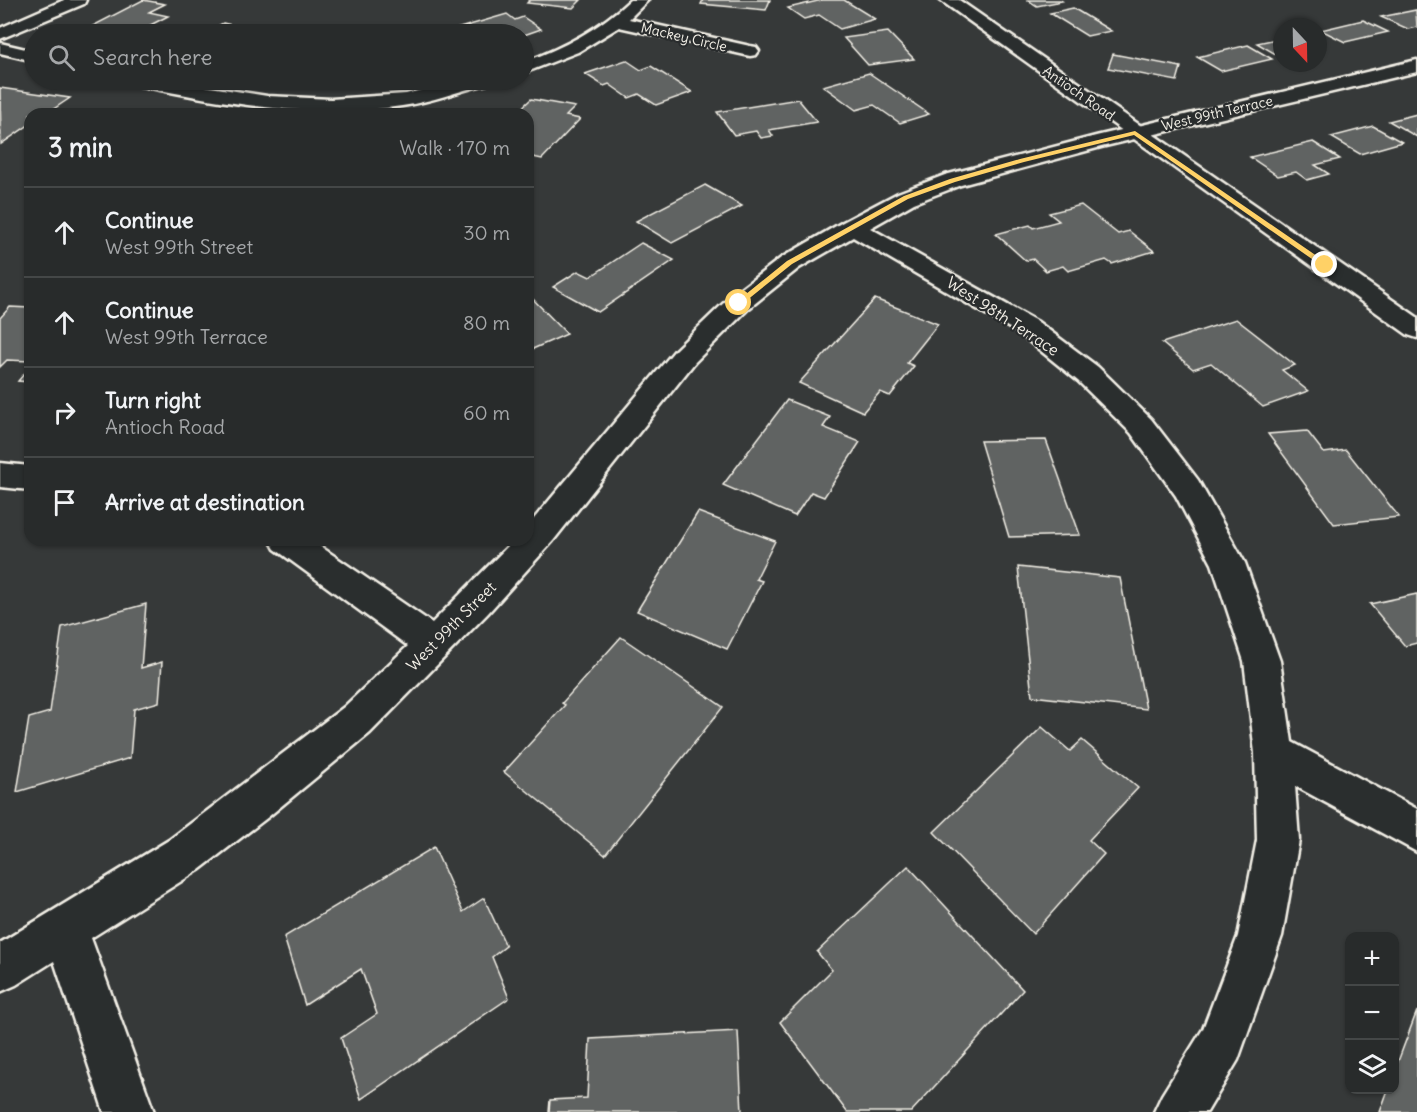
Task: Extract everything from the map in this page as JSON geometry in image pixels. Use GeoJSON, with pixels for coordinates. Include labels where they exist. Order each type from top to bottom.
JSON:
{"type":"FeatureCollection","features":[{"type":"Feature","properties":{"kind":"street"},"geometry":{"type":"LineString","coordinates":[[0,28],[39,0]]}},
{"type":"Feature","properties":{"kind":"street"},"geometry":{"type":"LineString","coordinates":[[0,34],[78,0]]}},
{"type":"Feature","properties":{"kind":"street","name":"Mackey Circle"},"geometry":{"type":"LineString","coordinates":[[534,64],[566,52],[618,22],[640,0]]}},
{"type":"Feature","properties":{"kind":"street","name":"Antioch Road"},"geometry":{"type":"LineString","coordinates":[[948,0],[1417,329]]}},
{"type":"Feature","properties":{"kind":"street","name":"Mackey Circle"},"geometry":{"type":"LineString","coordinates":[[618,22],[750,51]]}},
{"type":"Feature","properties":{"kind":"street"},"geometry":{"type":"LineString","coordinates":[[0,48],[24,54]]}},
{"type":"Feature","properties":{"kind":"street","name":"West 99th Terrace"},"geometry":{"type":"LineString","coordinates":[[851,227],[906,198],[952,180],[1135,133],[1417,66]]}},
{"type":"Feature","properties":{"kind":"street"},"geometry":{"type":"LineString","coordinates":[[185,90],[260,100],[394,107],[448,90]]}},
{"type":"Feature","properties":{"kind":"street","name":"West 99th Street"},"geometry":{"type":"LineString","coordinates":[[534,541],[685,356],[739,303],[790,263],[851,227]]}},
{"type":"Feature","properties":{"kind":"street","name":"West 98th Terrace"},"geometry":{"type":"LineString","coordinates":[[851,227],[1029,328],[1089,374],[1141,426],[1187,488],[1228,563],[1262,662],[1274,753],[1278,840],[1260,936],[1221,1043],[1179,1112]]}},
{"type":"Feature","properties":{"kind":"street"},"geometry":{"type":"LineString","coordinates":[[0,475],[24,477]]}},
{"type":"Feature","properties":{"kind":"street"},"geometry":{"type":"LineString","coordinates":[[294,546],[433,644]]}},
{"type":"Feature","properties":{"kind":"street","name":"West 99th Street"},"geometry":{"type":"LineString","coordinates":[[0,969],[184,855],[254,803],[357,720],[476,603],[529,546]]}},
{"type":"Feature","properties":{"kind":"street"},"geometry":{"type":"LineString","coordinates":[[1274,753],[1417,831]]}},
{"type":"Feature","properties":{"kind":"street"},"geometry":{"type":"LineString","coordinates":[[66,929],[129,1112]]}},
{"type":"Feature","properties":{"kind":"building"},"geometry":{"type":"Polygon","coordinates":[[[143,0],[165,4],[149,12],[168,16],[153,24],[96,24],[143,0]]]}},
{"type":"Feature","properties":{"kind":"building"},"geometry":{"type":"Polygon","coordinates":[[[530,0],[581,0],[573,8],[527,3],[530,0]]]}},
{"type":"Feature","properties":{"kind":"building"},"geometry":{"type":"Polygon","coordinates":[[[703,0],[770,0],[766,10],[701,4],[703,0]]]}},
{"type":"Feature","properties":{"kind":"building"},"geometry":{"type":"Polygon","coordinates":[[[822,0],[844,0],[875,19],[840,29],[819,15],[804,19],[788,8],[822,0]]]}},
{"type":"Feature","properties":{"kind":"building"},"geometry":{"type":"Polygon","coordinates":[[[1028,0],[1060,0],[1062,1],[1037,6],[1028,0]]]}},
{"type":"Feature","properties":{"kind":"building"},"geometry":{"type":"Polygon","coordinates":[[[1073,8],[1111,31],[1087,36],[1050,13],[1073,8]]]}},
{"type":"Feature","properties":{"kind":"building"},"geometry":{"type":"Polygon","coordinates":[[[1416,10],[1417,27],[1408,29],[1381,17],[1416,10]]]}},
{"type":"Feature","properties":{"kind":"building"},"geometry":{"type":"Polygon","coordinates":[[[507,14],[515,20],[523,17],[534,24],[473,24],[507,14]]]}},
{"type":"Feature","properties":{"kind":"building"},"geometry":{"type":"Polygon","coordinates":[[[1363,20],[1388,32],[1345,42],[1327,33],[1327,29],[1363,20]]]}},
{"type":"Feature","properties":{"kind":"building"},"geometry":{"type":"Polygon","coordinates":[[[534,24],[541,29],[534,31],[534,24]]]}},
{"type":"Feature","properties":{"kind":"building"},"geometry":{"type":"Polygon","coordinates":[[[888,32],[914,59],[868,65],[844,38],[888,32]]]}},
{"type":"Feature","properties":{"kind":"building"},"geometry":{"type":"Polygon","coordinates":[[[1273,40],[1273,52],[1257,43],[1273,40]]]}},
{"type":"Feature","properties":{"kind":"building"},"geometry":{"type":"Polygon","coordinates":[[[1248,45],[1272,59],[1221,71],[1197,57],[1248,45]]]}},
{"type":"Feature","properties":{"kind":"building"},"geometry":{"type":"Polygon","coordinates":[[[1113,54],[1181,67],[1177,81],[1108,68],[1113,54]]]}},
{"type":"Feature","properties":{"kind":"building"},"geometry":{"type":"Polygon","coordinates":[[[626,60],[641,70],[651,66],[692,92],[656,105],[639,94],[629,98],[609,84],[604,86],[585,74],[626,60]]]}},
{"type":"Feature","properties":{"kind":"building"},"geometry":{"type":"Polygon","coordinates":[[[869,73],[929,114],[900,123],[874,105],[856,110],[823,86],[869,73]]]}},
{"type":"Feature","properties":{"kind":"building"},"geometry":{"type":"Polygon","coordinates":[[[0,88],[70,98],[55,108],[24,108],[24,128],[1,144],[0,88]]]}},
{"type":"Feature","properties":{"kind":"building"},"geometry":{"type":"Polygon","coordinates":[[[531,99],[575,107],[566,116],[580,119],[542,159],[534,157],[534,108],[521,108],[531,99]]]}},
{"type":"Feature","properties":{"kind":"building"},"geometry":{"type":"Polygon","coordinates":[[[798,99],[817,122],[769,130],[773,136],[761,138],[756,131],[734,135],[717,112],[798,99]]]}},
{"type":"Feature","properties":{"kind":"building"},"geometry":{"type":"Polygon","coordinates":[[[1417,114],[1417,137],[1389,121],[1417,114]]]}},
{"type":"Feature","properties":{"kind":"building"},"geometry":{"type":"Polygon","coordinates":[[[1373,126],[1402,142],[1360,154],[1331,137],[1373,126]]]}},
{"type":"Feature","properties":{"kind":"building"},"geometry":{"type":"Polygon","coordinates":[[[1313,142],[1340,159],[1315,165],[1329,174],[1307,180],[1296,172],[1278,176],[1250,157],[1313,142]]]}},
{"type":"Feature","properties":{"kind":"building"},"geometry":{"type":"Polygon","coordinates":[[[705,185],[742,206],[672,243],[636,221],[705,185]]]}},
{"type":"Feature","properties":{"kind":"building"},"geometry":{"type":"Polygon","coordinates":[[[1081,205],[1118,234],[1129,231],[1154,251],[1112,264],[1106,260],[1068,271],[1063,266],[1046,271],[1033,259],[1026,261],[996,234],[1030,225],[1033,228],[1059,221],[1049,213],[1081,205]]]}},
{"type":"Feature","properties":{"kind":"building"},"geometry":{"type":"Polygon","coordinates":[[[641,243],[674,260],[598,312],[553,287],[578,271],[590,277],[641,243]]]}},
{"type":"Feature","properties":{"kind":"building"},"geometry":{"type":"Polygon","coordinates":[[[875,299],[938,324],[907,363],[914,366],[890,396],[880,392],[863,412],[799,383],[875,299]]]}},
{"type":"Feature","properties":{"kind":"building"},"geometry":{"type":"Polygon","coordinates":[[[534,300],[567,334],[534,348],[534,300]]]}},
{"type":"Feature","properties":{"kind":"building"},"geometry":{"type":"Polygon","coordinates":[[[10,307],[24,308],[24,361],[7,360],[0,367],[0,318],[10,307]]]}},
{"type":"Feature","properties":{"kind":"building"},"geometry":{"type":"Polygon","coordinates":[[[1236,319],[1295,365],[1282,370],[1308,391],[1263,407],[1211,363],[1193,369],[1162,343],[1236,319]]]}},
{"type":"Feature","properties":{"kind":"building"},"geometry":{"type":"Polygon","coordinates":[[[787,400],[830,417],[823,427],[860,442],[824,497],[811,492],[795,516],[723,485],[787,400]]]}},
{"type":"Feature","properties":{"kind":"building"},"geometry":{"type":"Polygon","coordinates":[[[1307,431],[1324,453],[1346,450],[1399,517],[1334,524],[1268,434],[1307,431]]]}},
{"type":"Feature","properties":{"kind":"building"},"geometry":{"type":"Polygon","coordinates":[[[1046,440],[1080,535],[1009,537],[980,441],[1046,440]]]}},
{"type":"Feature","properties":{"kind":"building"},"geometry":{"type":"Polygon","coordinates":[[[698,512],[775,541],[756,579],[762,581],[727,649],[637,611],[698,512]]]}},
{"type":"Feature","properties":{"kind":"building"},"geometry":{"type":"Polygon","coordinates":[[[1018,567],[1120,578],[1146,709],[1032,696],[1018,567]]]}},
{"type":"Feature","properties":{"kind":"building"},"geometry":{"type":"Polygon","coordinates":[[[1417,594],[1417,643],[1405,646],[1370,604],[1417,594]]]}},
{"type":"Feature","properties":{"kind":"building"},"geometry":{"type":"Polygon","coordinates":[[[146,604],[141,668],[162,662],[159,702],[134,709],[130,758],[17,792],[29,718],[50,712],[62,627],[146,604]]]}},
{"type":"Feature","properties":{"kind":"building"},"geometry":{"type":"Polygon","coordinates":[[[621,637],[723,707],[605,855],[504,772],[565,705],[562,703],[621,637]]]}},
{"type":"Feature","properties":{"kind":"building"},"geometry":{"type":"Polygon","coordinates":[[[1042,727],[1070,751],[1082,740],[1138,788],[1089,840],[1104,854],[1033,934],[934,832],[1042,727]]]}},
{"type":"Feature","properties":{"kind":"building"},"geometry":{"type":"Polygon","coordinates":[[[434,847],[463,912],[484,898],[506,946],[492,957],[509,998],[361,1099],[341,1038],[377,1014],[361,969],[305,1005],[284,937],[434,847]]]}},
{"type":"Feature","properties":{"kind":"building"},"geometry":{"type":"Polygon","coordinates":[[[908,866],[1023,990],[911,1112],[847,1112],[780,1022],[832,970],[817,952],[908,866]]]}},
{"type":"Feature","properties":{"kind":"building"},"geometry":{"type":"Polygon","coordinates":[[[1417,1011],[1417,1112],[1380,1112],[1387,1094],[1399,1094],[1399,1059],[1417,1011]]]}},
{"type":"Feature","properties":{"kind":"building"},"geometry":{"type":"Polygon","coordinates":[[[738,1031],[742,1112],[549,1112],[550,1100],[587,1098],[590,1039],[738,1031]]]}},
{"type":"Feature","properties":{"kind":"route"},"geometry":{"type":"LineString","coordinates":[[739,303],[790,263],[906,198],[952,180],[1022,160],[1135,133],[1325,265]]}}]}
